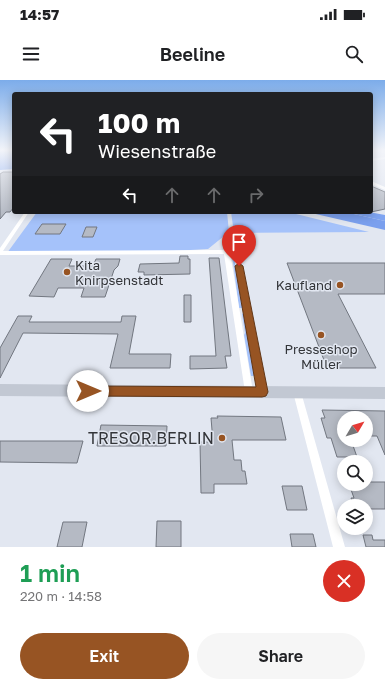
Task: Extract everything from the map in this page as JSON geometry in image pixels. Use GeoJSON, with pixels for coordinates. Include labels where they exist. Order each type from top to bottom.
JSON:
{"type":"FeatureCollection","features":[{"type":"Feature","properties":{"kind":"main road"},"geometry":{"type":"LineString","coordinates":[[0,390],[385,393]]}},
{"type":"Feature","properties":{"kind":"street"},"geometry":{"type":"LineString","coordinates":[[373,183],[385,182]]}},
{"type":"Feature","properties":{"kind":"street"},"geometry":{"type":"LineString","coordinates":[[373,183],[385,189]]}},
{"type":"Feature","properties":{"kind":"street"},"geometry":{"type":"LineString","coordinates":[[0,253],[26,214]]}},
{"type":"Feature","properties":{"kind":"street"},"geometry":{"type":"LineString","coordinates":[[0,253],[230,247],[236,251],[262,392]]}},
{"type":"Feature","properties":{"kind":"street"},"geometry":{"type":"LineString","coordinates":[[230,247],[249,392]]}},
{"type":"Feature","properties":{"kind":"street"},"geometry":{"type":"LineString","coordinates":[[297,392],[339,547]]}},
{"type":"Feature","properties":{"kind":"shaded area"},"geometry":{"type":"Polygon","coordinates":[[[373,213],[385,215],[385,221],[354,214],[373,214],[373,213]]]}},
{"type":"Feature","properties":{"kind":"shaded area"},"geometry":{"type":"Polygon","coordinates":[[[36,214],[227,214],[229,232],[208,249],[173,251],[7,253],[36,214]]]}},
{"type":"Feature","properties":{"kind":"shaded area"},"geometry":{"type":"Polygon","coordinates":[[[231,214],[296,214],[369,232],[234,233],[231,214]]]}},
{"type":"Feature","properties":{"kind":"shaded area"},"geometry":{"type":"Polygon","coordinates":[[[316,214],[354,214],[385,221],[385,230],[316,214]]]}},
{"type":"Feature","properties":{"kind":"shaded area"},"geometry":{"type":"Polygon","coordinates":[[[231,256],[235,256],[244,308],[239,308],[231,256]]]}},
{"type":"Feature","properties":{"kind":"shaded area"},"geometry":{"type":"Polygon","coordinates":[[[244,313],[256,376],[251,376],[244,335],[242,314],[244,313]]]}},
{"type":"Feature","properties":{"kind":"building"},"geometry":{"type":"Polygon","coordinates":[[[3,172],[12,172],[12,210],[10,212],[6,212],[0,219],[0,174],[3,172]]]}},
{"type":"Feature","properties":{"kind":"building"},"geometry":{"type":"Polygon","coordinates":[[[373,187],[385,192],[385,209],[373,212],[373,187]]]}},
{"type":"Feature","properties":{"kind":"building"},"geometry":{"type":"Polygon","coordinates":[[[42,224],[66,224],[60,234],[35,234],[42,224]]]}},
{"type":"Feature","properties":{"kind":"building"},"geometry":{"type":"Polygon","coordinates":[[[86,227],[97,227],[93,237],[82,237],[86,227]]]}},
{"type":"Feature","properties":{"kind":"building"},"geometry":{"type":"Polygon","coordinates":[[[180,256],[188,256],[188,259],[190,259],[190,274],[144,275],[144,272],[138,272],[140,264],[179,263],[180,256]]]}},
{"type":"Feature","properties":{"kind":"building"},"geometry":{"type":"Polygon","coordinates":[[[209,258],[219,258],[231,356],[225,356],[227,368],[190,369],[190,356],[216,356],[209,258]]]}},
{"type":"Feature","properties":{"kind":"building"},"geometry":{"type":"Polygon","coordinates":[[[51,259],[72,259],[69,266],[93,266],[96,259],[120,259],[118,266],[114,270],[105,297],[81,297],[84,288],[58,288],[54,297],[29,296],[51,259]]]}},
{"type":"Feature","properties":{"kind":"building"},"geometry":{"type":"Polygon","coordinates":[[[287,263],[385,263],[385,294],[338,294],[376,368],[327,368],[287,263]]]}},
{"type":"Feature","properties":{"kind":"building"},"geometry":{"type":"Polygon","coordinates":[[[184,295],[191,295],[191,322],[184,322],[184,295]]]}},
{"type":"Feature","properties":{"kind":"building"},"geometry":{"type":"Polygon","coordinates":[[[18,316],[32,316],[29,322],[121,322],[122,316],[136,316],[129,354],[171,354],[170,368],[110,368],[118,334],[23,333],[0,378],[0,348],[18,316]]]}},
{"type":"Feature","properties":{"kind":"building"},"geometry":{"type":"Polygon","coordinates":[[[322,410],[385,411],[385,455],[377,436],[373,436],[373,411],[337,411],[337,447],[353,447],[356,455],[337,455],[337,457],[331,438],[327,438],[321,418],[325,418],[322,410]]]}},
{"type":"Feature","properties":{"kind":"building"},"geometry":{"type":"Polygon","coordinates":[[[217,416],[281,417],[286,440],[232,440],[234,460],[241,460],[242,471],[245,471],[247,484],[214,484],[214,493],[201,493],[200,442],[213,442],[211,418],[218,418],[217,416]]]}},
{"type":"Feature","properties":{"kind":"building"},"geometry":{"type":"Polygon","coordinates":[[[101,425],[167,426],[166,446],[97,446],[101,425]]]}},
{"type":"Feature","properties":{"kind":"building"},"geometry":{"type":"Polygon","coordinates":[[[0,441],[83,441],[77,463],[0,462],[0,441]]]}},
{"type":"Feature","properties":{"kind":"building"},"geometry":{"type":"Polygon","coordinates":[[[373,482],[385,482],[385,509],[373,509],[373,499],[351,498],[354,498],[352,491],[373,491],[373,482]]]}},
{"type":"Feature","properties":{"kind":"building"},"geometry":{"type":"Polygon","coordinates":[[[282,486],[302,486],[307,510],[287,510],[282,486]]]}},
{"type":"Feature","properties":{"kind":"building"},"geometry":{"type":"Polygon","coordinates":[[[157,521],[181,521],[181,547],[156,547],[157,521]]]}},
{"type":"Feature","properties":{"kind":"building"},"geometry":{"type":"Polygon","coordinates":[[[63,522],[87,522],[82,547],[57,547],[63,522]]]}},
{"type":"Feature","properties":{"kind":"building"},"geometry":{"type":"Polygon","coordinates":[[[290,534],[313,534],[316,547],[292,547],[290,534]]]}},
{"type":"Feature","properties":{"kind":"building"},"geometry":{"type":"Polygon","coordinates":[[[363,535],[372,535],[373,540],[385,540],[385,547],[366,547],[363,535]]]}},
{"type":"Feature","properties":{"kind":"place","name":"Kita Knirpsenstadt"},"geometry":{"type":"Point","coordinates":[67,272]}},
{"type":"Feature","properties":{"kind":"place","name":"Kaufland"},"geometry":{"type":"Point","coordinates":[340,285]}},
{"type":"Feature","properties":{"kind":"place","name":"Presseshop Müller"},"geometry":{"type":"Point","coordinates":[321,335]}},
{"type":"Feature","properties":{"kind":"place","name":"TRESOR.BERLIN"},"geometry":{"type":"Point","coordinates":[222,438]}},
{"type":"Feature","properties":{"kind":"route"},"geometry":{"type":"LineString","coordinates":[[88,391],[262,392],[239,266]]}}]}
